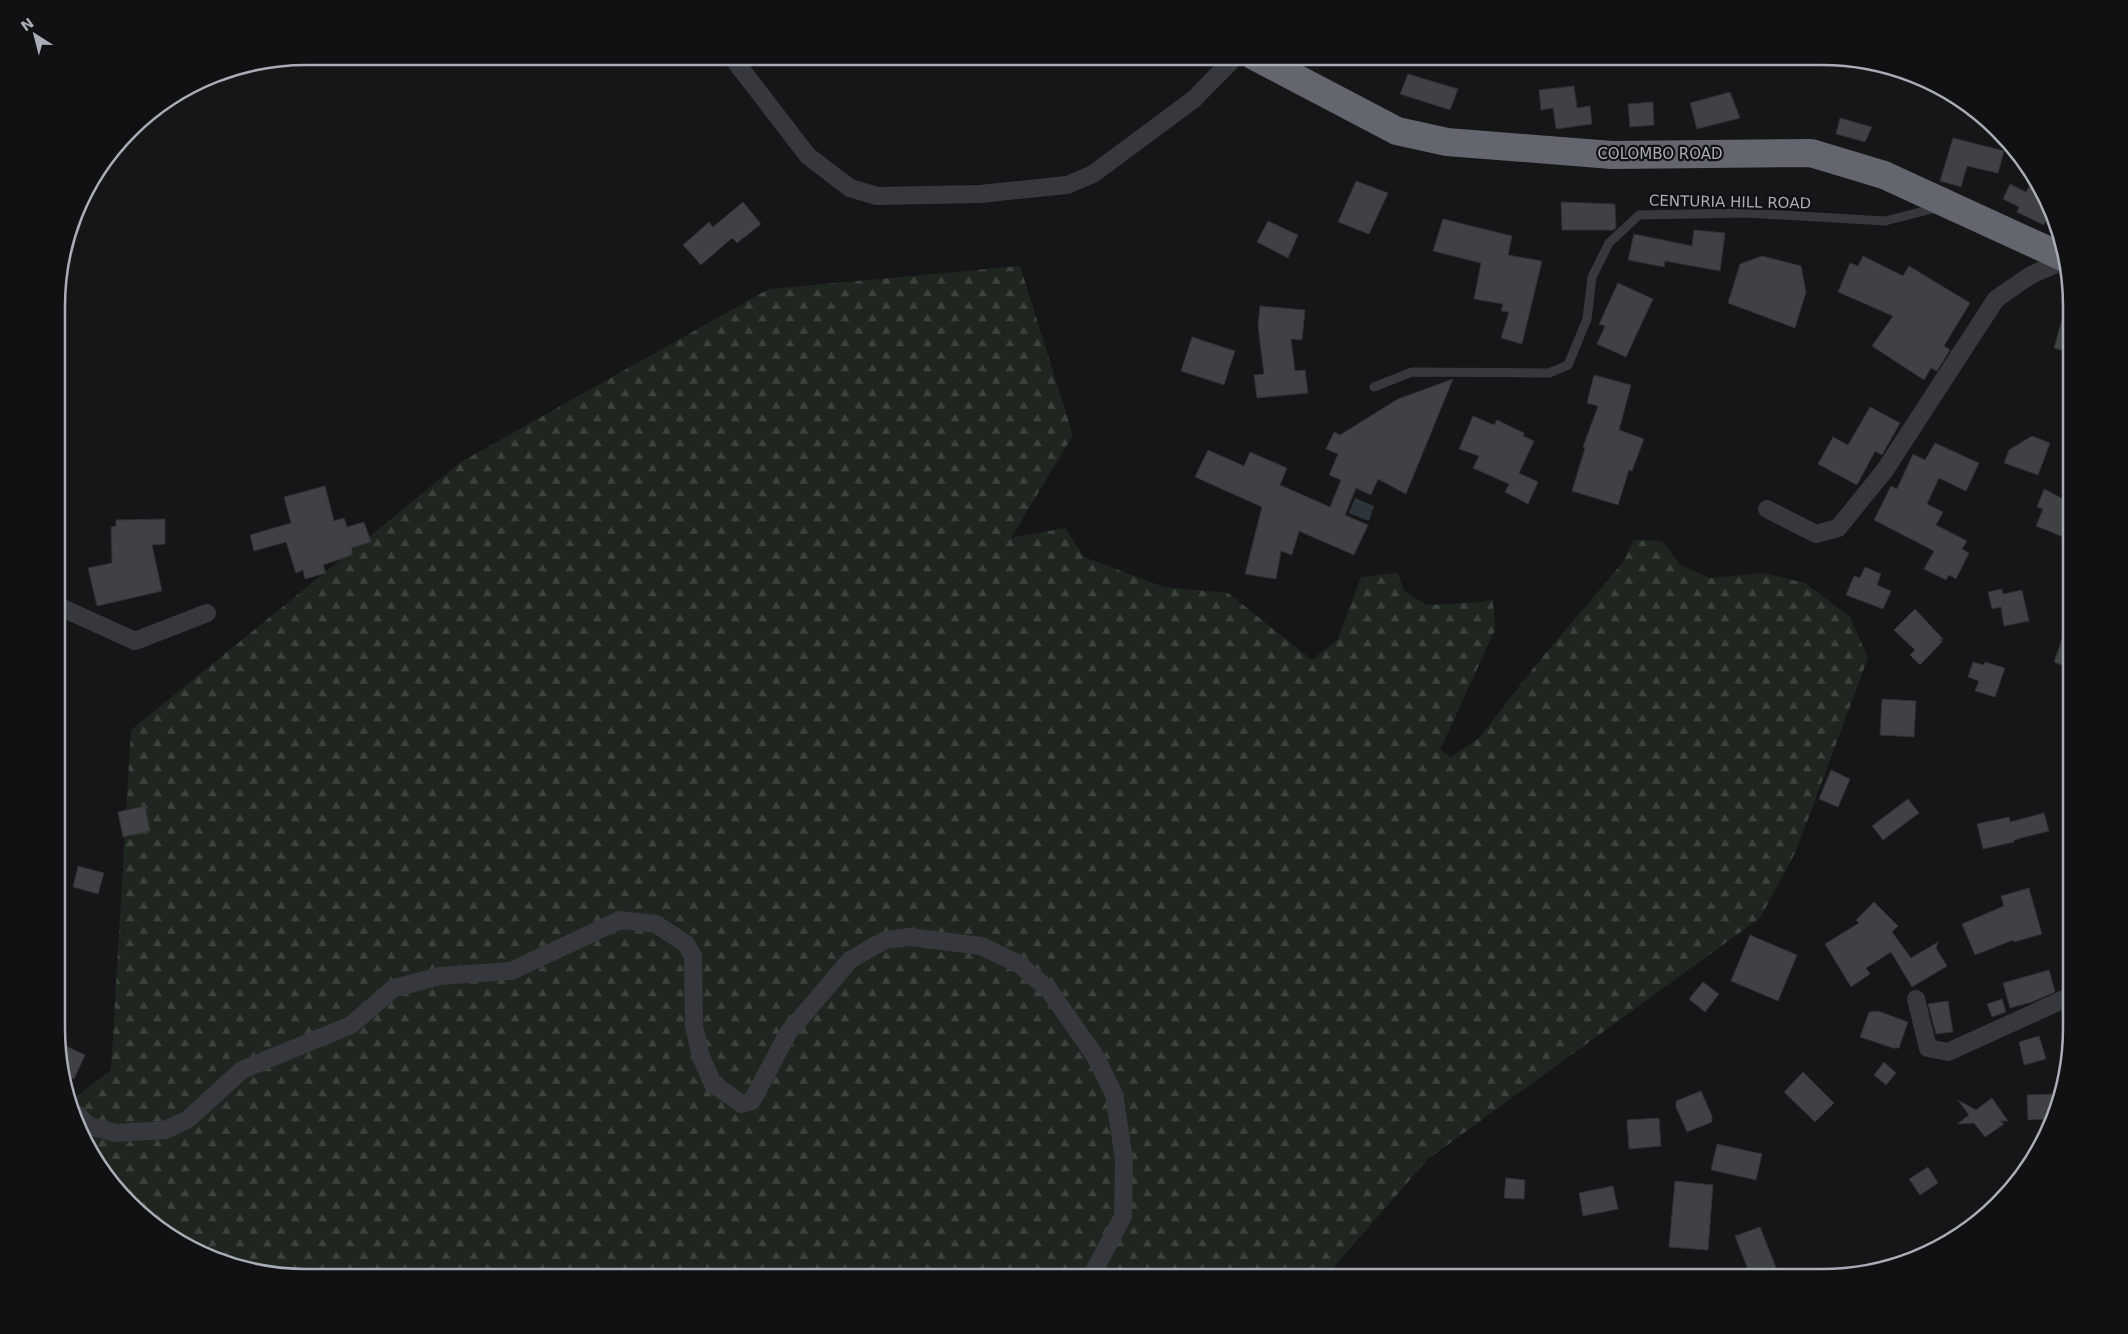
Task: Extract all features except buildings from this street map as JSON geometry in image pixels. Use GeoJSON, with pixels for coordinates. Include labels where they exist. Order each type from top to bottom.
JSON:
{"type":"FeatureCollection","features":[{"type":"Feature","properties":{"kind":"highway","name":"COLOMBO ROAD"},"geometry":{"type":"LineString","coordinates":[[1271,65],[1397,131],[1447,142],[1612,155],[1811,153],[1884,175],[2057,255]]}},
{"type":"Feature","properties":{"kind":"street"},"geometry":{"type":"LineString","coordinates":[[738,65],[808,156],[850,188],[877,196],[980,194],[1067,185],[1094,174],[1194,99],[1227,65]]}},
{"type":"Feature","properties":{"kind":"street"},"geometry":{"type":"LineString","coordinates":[[1767,509],[1816,534],[1838,528],[1884,470],[1996,299],[2031,275],[2059,262]]}},
{"type":"Feature","properties":{"kind":"street"},"geometry":{"type":"LineString","coordinates":[[65,609],[135,641],[207,613]]}},
{"type":"Feature","properties":{"kind":"street"},"geometry":{"type":"LineString","coordinates":[[83,1120],[89,1126],[116,1133],[165,1130],[188,1120],[242,1070],[351,1025],[394,988],[440,976],[511,971],[620,920],[656,924],[686,944],[693,956],[694,1026],[700,1057],[713,1084],[742,1104],[752,1102],[788,1033],[850,960],[885,940],[910,937],[981,946],[1019,964],[1049,990],[1095,1056],[1114,1094],[1124,1159],[1123,1216],[1096,1269]]}},
{"type":"Feature","properties":{"kind":"street"},"geometry":{"type":"LineString","coordinates":[[1916,999],[1928,1048],[1948,1052],[2063,1000]]}},
{"type":"Feature","properties":{"kind":"lane","name":"CENTURIA HILL ROAD"},"geometry":{"type":"LineString","coordinates":[[1374,387],[1412,372],[1549,373],[1568,364],[1587,319],[1592,277],[1609,243],[1639,215],[1746,213],[1885,221],[1947,204]]}},
{"type":"Feature","properties":{"kind":"green space"},"geometry":{"type":"Polygon","coordinates":[[[1020,266],[1073,435],[1011,538],[1065,528],[1084,557],[1164,587],[1228,593],[1312,660],[1338,639],[1361,577],[1398,573],[1404,591],[1427,605],[1482,602],[1493,599],[1495,630],[1440,750],[1451,757],[1480,737],[1535,666],[1623,562],[1634,540],[1662,541],[1680,565],[1710,578],[1763,573],[1805,583],[1850,617],[1868,658],[1796,851],[1760,918],[1428,1159],[1332,1269],[306,1269],[274,1267],[243,1261],[214,1251],[185,1237],[147,1209],[115,1175],[97,1149],[83,1120],[75,1098],[111,1070],[131,730],[461,462],[769,289],[1020,266]]]}},
{"type":"Feature","properties":{"kind":"shaded area"},"geometry":{"type":"Polygon","coordinates":[[[1355,498],[1374,506],[1369,521],[1349,513],[1355,498]]]}}]}
